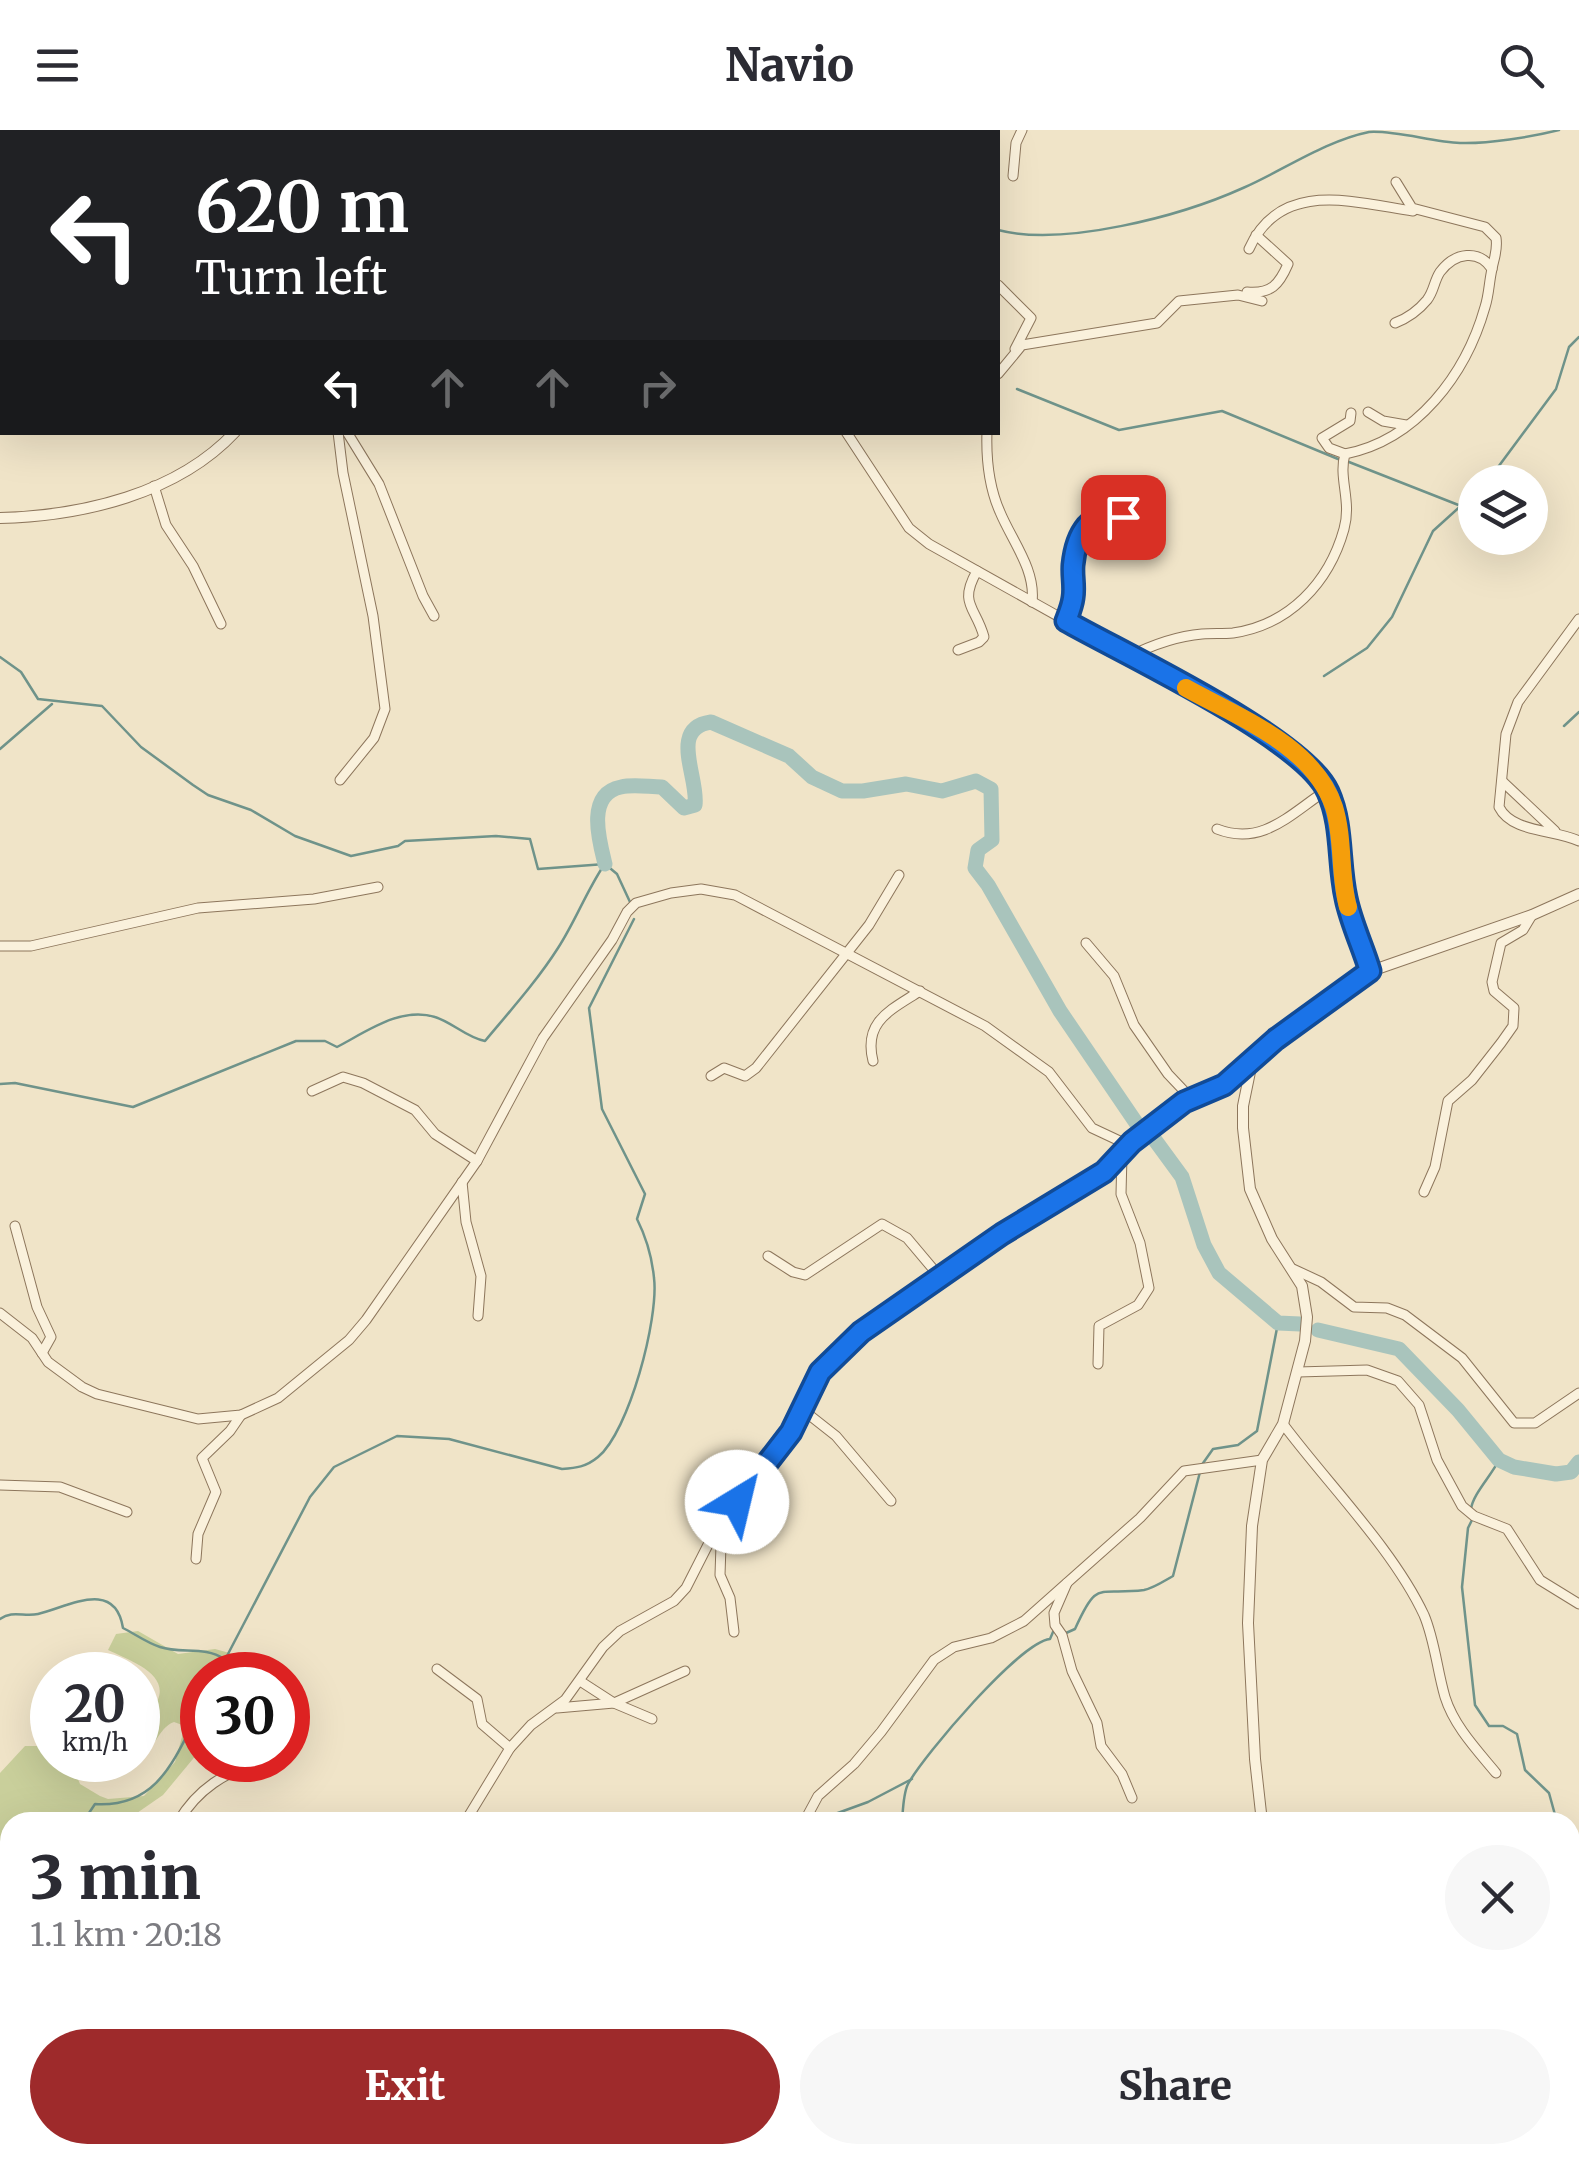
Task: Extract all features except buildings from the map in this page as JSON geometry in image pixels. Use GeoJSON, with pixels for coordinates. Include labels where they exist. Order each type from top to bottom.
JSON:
{"type":"FeatureCollection","features":[{"type":"Feature","properties":{"kind":"street"},"geometry":{"type":"LineString","coordinates":[[1013,176],[1016,143],[1022,130]]}},
{"type":"Feature","properties":{"kind":"street"},"geometry":{"type":"LineString","coordinates":[[1396,182],[1408,204],[1420,212]]}},
{"type":"Feature","properties":{"kind":"street"},"geometry":{"type":"LineString","coordinates":[[1249,250],[1256,235],[1281,210],[1333,198],[1420,212],[1490,230],[1498,243],[1485,309],[1458,368],[1436,401],[1386,438],[1346,454],[1329,448],[1322,438],[1350,421],[1351,413]]}},
{"type":"Feature","properties":{"kind":"street"},"geometry":{"type":"LineString","coordinates":[[1240,296],[1277,286],[1288,264],[1256,235]]}},
{"type":"Feature","properties":{"kind":"street"},"geometry":{"type":"LineString","coordinates":[[1395,323],[1414,313],[1433,292],[1441,271],[1462,257],[1471,253],[1481,256],[1492,269]]}},
{"type":"Feature","properties":{"kind":"street"},"geometry":{"type":"LineString","coordinates":[[1000,287],[1030,318],[1000,371]]}},
{"type":"Feature","properties":{"kind":"street"},"geometry":{"type":"LineString","coordinates":[[1014,351],[1028,343],[1157,323],[1174,303],[1190,298],[1240,296],[1262,302]]}},
{"type":"Feature","properties":{"kind":"street"},"geometry":{"type":"LineString","coordinates":[[1368,412],[1383,421],[1406,426]]}},
{"type":"Feature","properties":{"kind":"street"},"geometry":{"type":"LineString","coordinates":[[0,518],[40,516],[86,507],[154,486],[210,457],[232,435]]}},
{"type":"Feature","properties":{"kind":"street"},"geometry":{"type":"LineString","coordinates":[[338,435],[373,616],[384,709],[374,738],[340,780]]}},
{"type":"Feature","properties":{"kind":"street"},"geometry":{"type":"LineString","coordinates":[[348,435],[379,484],[434,616]]}},
{"type":"Feature","properties":{"kind":"street"},"geometry":{"type":"LineString","coordinates":[[848,435],[909,528],[928,544],[1268,734],[1313,769],[1335,810],[1346,898],[1370,971]]}},
{"type":"Feature","properties":{"kind":"street"},"geometry":{"type":"LineString","coordinates":[[987,435],[993,492],[1032,580],[1032,602]]}},
{"type":"Feature","properties":{"kind":"street"},"geometry":{"type":"LineString","coordinates":[[1128,657],[1188,636],[1251,629],[1292,610],[1318,584],[1344,531],[1349,508],[1342,464],[1346,454]]}},
{"type":"Feature","properties":{"kind":"street"},"geometry":{"type":"LineString","coordinates":[[154,486],[166,524],[193,566],[221,624]]}},
{"type":"Feature","properties":{"kind":"street"},"geometry":{"type":"LineString","coordinates":[[1066,621],[1074,597],[1075,554],[1093,519],[1100,514],[1116,514],[1153,536]]}},
{"type":"Feature","properties":{"kind":"street"},"geometry":{"type":"LineString","coordinates":[[958,650],[980,642],[984,636],[968,598],[978,572]]}},
{"type":"Feature","properties":{"kind":"street"},"geometry":{"type":"LineString","coordinates":[[1579,619],[1518,702],[1506,734],[1500,807],[1508,820],[1579,841]]}},
{"type":"Feature","properties":{"kind":"street"},"geometry":{"type":"LineString","coordinates":[[1503,782],[1557,832],[1579,830]]}},
{"type":"Feature","properties":{"kind":"street"},"geometry":{"type":"LineString","coordinates":[[1217,829],[1244,836],[1265,832],[1327,790]]}},
{"type":"Feature","properties":{"kind":"street"},"geometry":{"type":"LineString","coordinates":[[710,1076],[724,1068],[745,1076],[752,1072],[869,926],[899,875]]}},
{"type":"Feature","properties":{"kind":"street"},"geometry":{"type":"LineString","coordinates":[[0,946],[31,946],[198,908],[314,899],[378,887]]}},
{"type":"Feature","properties":{"kind":"street"},"geometry":{"type":"LineString","coordinates":[[0,1313],[32,1338],[64,1376],[97,1394],[198,1419],[240,1414],[278,1398],[349,1340],[366,1320],[477,1161],[542,1038],[636,903],[671,893],[723,891],[920,990],[985,1026],[1038,1062],[1099,1132],[1132,1142]]}},
{"type":"Feature","properties":{"kind":"street"},"geometry":{"type":"LineString","coordinates":[[471,1812],[510,1748],[532,1725],[557,1708],[604,1647],[620,1631],[661,1610],[686,1588],[714,1533],[791,1432],[820,1372],[844,1346],[938,1276],[1104,1172],[1132,1142],[1184,1102],[1224,1085],[1276,1039],[1370,971],[1532,915],[1579,894]]}},
{"type":"Feature","properties":{"kind":"street"},"geometry":{"type":"LineString","coordinates":[[1424,1192],[1435,1167],[1448,1101],[1472,1080],[1513,1026],[1514,1008],[1494,991],[1492,976],[1500,944],[1523,930],[1532,915]]}},
{"type":"Feature","properties":{"kind":"street"},"geometry":{"type":"LineString","coordinates":[[1086,943],[1114,976],[1134,1024],[1168,1074],[1186,1092],[1199,1096]]}},
{"type":"Feature","properties":{"kind":"street"},"geometry":{"type":"LineString","coordinates":[[874,1060],[869,1041],[872,1030],[881,1018],[920,990]]}},
{"type":"Feature","properties":{"kind":"street"},"geometry":{"type":"LineString","coordinates":[[1252,1062],[1244,1106],[1244,1162],[1258,1212],[1293,1269],[1306,1301],[1305,1340],[1298,1372],[1282,1424],[1262,1460],[1252,1526],[1248,1623],[1261,1812]]}},
{"type":"Feature","properties":{"kind":"street"},"geometry":{"type":"LineString","coordinates":[[312,1091],[342,1077],[362,1083],[416,1110],[444,1141],[477,1161]]}},
{"type":"Feature","properties":{"kind":"street"},"geometry":{"type":"LineString","coordinates":[[1098,1364],[1099,1326],[1138,1305],[1149,1288],[1140,1243],[1120,1194],[1122,1152]]}},
{"type":"Feature","properties":{"kind":"street"},"geometry":{"type":"LineString","coordinates":[[462,1182],[466,1222],[481,1276],[478,1316]]}},
{"type":"Feature","properties":{"kind":"street"},"geometry":{"type":"LineString","coordinates":[[768,1256],[805,1275],[882,1224],[907,1238],[938,1276]]}},
{"type":"Feature","properties":{"kind":"street"},"geometry":{"type":"LineString","coordinates":[[15,1226],[37,1308],[52,1337],[42,1352]]}},
{"type":"Feature","properties":{"kind":"street"},"geometry":{"type":"LineString","coordinates":[[1293,1269],[1320,1282],[1354,1307],[1388,1308],[1405,1315],[1462,1358],[1514,1423],[1535,1423],[1579,1393]]}},
{"type":"Feature","properties":{"kind":"street"},"geometry":{"type":"LineString","coordinates":[[1298,1372],[1366,1370],[1398,1380],[1419,1404],[1438,1460],[1462,1506],[1474,1516],[1507,1529],[1540,1580],[1579,1604]]}},
{"type":"Feature","properties":{"kind":"street"},"geometry":{"type":"LineString","coordinates":[[803,1410],[836,1436],[892,1501]]}},
{"type":"Feature","properties":{"kind":"street"},"geometry":{"type":"LineString","coordinates":[[196,1559],[198,1534],[216,1492],[202,1458],[230,1431],[240,1414]]}},
{"type":"Feature","properties":{"kind":"street"},"geometry":{"type":"LineString","coordinates":[[1282,1424],[1402,1577],[1425,1618],[1453,1714],[1472,1745],[1496,1772]]}},
{"type":"Feature","properties":{"kind":"street"},"geometry":{"type":"LineString","coordinates":[[809,1812],[818,1796],[882,1732],[934,1660],[954,1647],[1012,1629],[1140,1518],[1184,1471],[1262,1460]]}},
{"type":"Feature","properties":{"kind":"street"},"geometry":{"type":"LineString","coordinates":[[0,1485],[54,1486],[127,1512]]}},
{"type":"Feature","properties":{"kind":"street"},"geometry":{"type":"LineString","coordinates":[[714,1533],[721,1545],[720,1575],[730,1598],[734,1632]]}},
{"type":"Feature","properties":{"kind":"street"},"geometry":{"type":"LineString","coordinates":[[1071,1576],[1054,1613],[1055,1625],[1097,1723],[1100,1746],[1122,1774],[1132,1798]]}},
{"type":"Feature","properties":{"kind":"street"},"geometry":{"type":"LineString","coordinates":[[437,1669],[477,1699],[482,1724],[510,1748]]}},
{"type":"Feature","properties":{"kind":"street"},"geometry":{"type":"LineString","coordinates":[[557,1708],[614,1703],[685,1672]]}},
{"type":"Feature","properties":{"kind":"street"},"geometry":{"type":"LineString","coordinates":[[580,1681],[614,1703],[652,1719]]}},
{"type":"Feature","properties":{"kind":"street"},"geometry":{"type":"LineString","coordinates":[[186,1812],[214,1782]]}},
{"type":"Feature","properties":{"kind":"green space"},"geometry":{"type":"Polygon","coordinates":[[[138,1631],[180,1654],[180,1724],[174,1722],[160,1734],[160,1689],[160,1652],[108,1650],[116,1634],[138,1631]]]}},
{"type":"Feature","properties":{"kind":"green space"},"geometry":{"type":"Polygon","coordinates":[[[180,1744],[180,1775],[163,1795],[138,1812],[0,1812],[0,1773],[25,1746],[30,1746],[30,1782],[79,1782],[108,1799],[144,1796],[175,1762],[180,1744]]]}},
{"type":"Feature","properties":{"kind":"waterway"},"geometry":{"type":"LineString","coordinates":[[1000,230],[1055,235],[1156,218],[1217,199],[1321,149],[1369,132],[1471,143],[1559,130]]}},
{"type":"Feature","properties":{"kind":"waterway"},"geometry":{"type":"LineString","coordinates":[[1500,465],[1556,389],[1569,347],[1579,337]]}},
{"type":"Feature","properties":{"kind":"waterway"},"geometry":{"type":"LineString","coordinates":[[1017,389],[1119,430],[1222,411],[1338,459]]}},
{"type":"Feature","properties":{"kind":"waterway"},"geometry":{"type":"LineString","coordinates":[[1349,462],[1458,505]]}},
{"type":"Feature","properties":{"kind":"waterway"},"geometry":{"type":"LineString","coordinates":[[1324,676],[1367,648],[1392,617],[1433,531],[1458,508]]}},
{"type":"Feature","properties":{"kind":"waterway"},"geometry":{"type":"LineString","coordinates":[[0,657],[21,672],[38,699],[102,706],[141,747],[193,785],[208,795],[251,810],[295,836],[351,856],[405,841],[496,836],[530,839],[538,869],[605,864],[617,874],[630,902]]}},
{"type":"Feature","properties":{"kind":"waterway"},"geometry":{"type":"LineString","coordinates":[[0,749],[52,704]]}},
{"type":"Feature","properties":{"kind":"waterway"},"geometry":{"type":"LineString","coordinates":[[1564,726],[1579,712]]}},
{"type":"Feature","properties":{"kind":"waterway"},"geometry":{"type":"LineString","coordinates":[[605,864],[598,819],[603,799],[621,787],[662,787],[684,808],[695,805],[688,744],[698,726],[711,722],[789,756],[812,777],[842,791],[906,784],[942,791],[976,781],[991,789],[992,840],[978,850],[975,868],[1060,1011],[1141,1130]]}},
{"type":"Feature","properties":{"kind":"waterway"},"geometry":{"type":"LineString","coordinates":[[0,1084],[15,1083],[133,1107],[296,1041],[325,1041],[337,1047],[384,1022],[409,1015],[435,1017],[485,1041],[550,960],[604,865]]}},
{"type":"Feature","properties":{"kind":"waterway"},"geometry":{"type":"LineString","coordinates":[[229,1652],[310,1497],[334,1467],[397,1436],[449,1439],[562,1469],[585,1465],[610,1444],[640,1373],[652,1319],[654,1278],[637,1219],[645,1194],[602,1109],[589,1008],[634,919]]}},
{"type":"Feature","properties":{"kind":"waterway"},"geometry":{"type":"LineString","coordinates":[[1152,1136],[1182,1177],[1204,1245],[1219,1273],[1278,1323],[1300,1324]]}},
{"type":"Feature","properties":{"kind":"waterway"},"geometry":{"type":"LineString","coordinates":[[1201,1466],[1213,1449],[1238,1445],[1257,1431],[1278,1323]]}},
{"type":"Feature","properties":{"kind":"waterway"},"geometry":{"type":"LineString","coordinates":[[1318,1330],[1399,1349],[1458,1410],[1499,1460],[1514,1467],[1556,1474],[1571,1472],[1579,1462]]}},
{"type":"Feature","properties":{"kind":"waterway"},"geometry":{"type":"LineString","coordinates":[[1471,1509],[1499,1460]]}},
{"type":"Feature","properties":{"kind":"waterway"},"geometry":{"type":"LineString","coordinates":[[1066,1633],[1075,1629],[1089,1602],[1100,1593],[1144,1590],[1173,1576],[1200,1472]]}},
{"type":"Feature","properties":{"kind":"waterway"},"geometry":{"type":"LineString","coordinates":[[1472,1520],[1462,1587],[1475,1705],[1489,1726],[1503,1726],[1517,1734],[1525,1770],[1549,1793],[1554,1812]]}},
{"type":"Feature","properties":{"kind":"waterway"},"geometry":{"type":"LineString","coordinates":[[0,1619],[100,1600],[111,1604],[123,1628],[150,1643],[199,1652]]}},
{"type":"Feature","properties":{"kind":"waterway"},"geometry":{"type":"LineString","coordinates":[[903,1812],[908,1784],[933,1750],[996,1679],[1017,1659],[1050,1639],[1053,1632]]}},
{"type":"Feature","properties":{"kind":"waterway"},"geometry":{"type":"LineString","coordinates":[[90,1812],[95,1804],[117,1803],[151,1787],[180,1748]]}},
{"type":"Feature","properties":{"kind":"waterway"},"geometry":{"type":"LineString","coordinates":[[840,1812],[912,1779]]}},
{"type":"Feature","properties":{"kind":"slow traffic"},"geometry":{"type":"LineString","coordinates":[[1186,688],[1268,734],[1322,780],[1335,810],[1348,907]]}},
{"type":"Feature","properties":{"kind":"route"},"geometry":{"type":"LineString","coordinates":[[737,1502],[800,1418],[820,1372],[844,1346],[894,1306],[1104,1172],[1132,1142],[1184,1102],[1224,1085],[1276,1039],[1370,971],[1346,898],[1335,810],[1313,769],[1268,734],[1066,621],[1074,597],[1073,566],[1081,538],[1100,514],[1123,517]]}}]}
